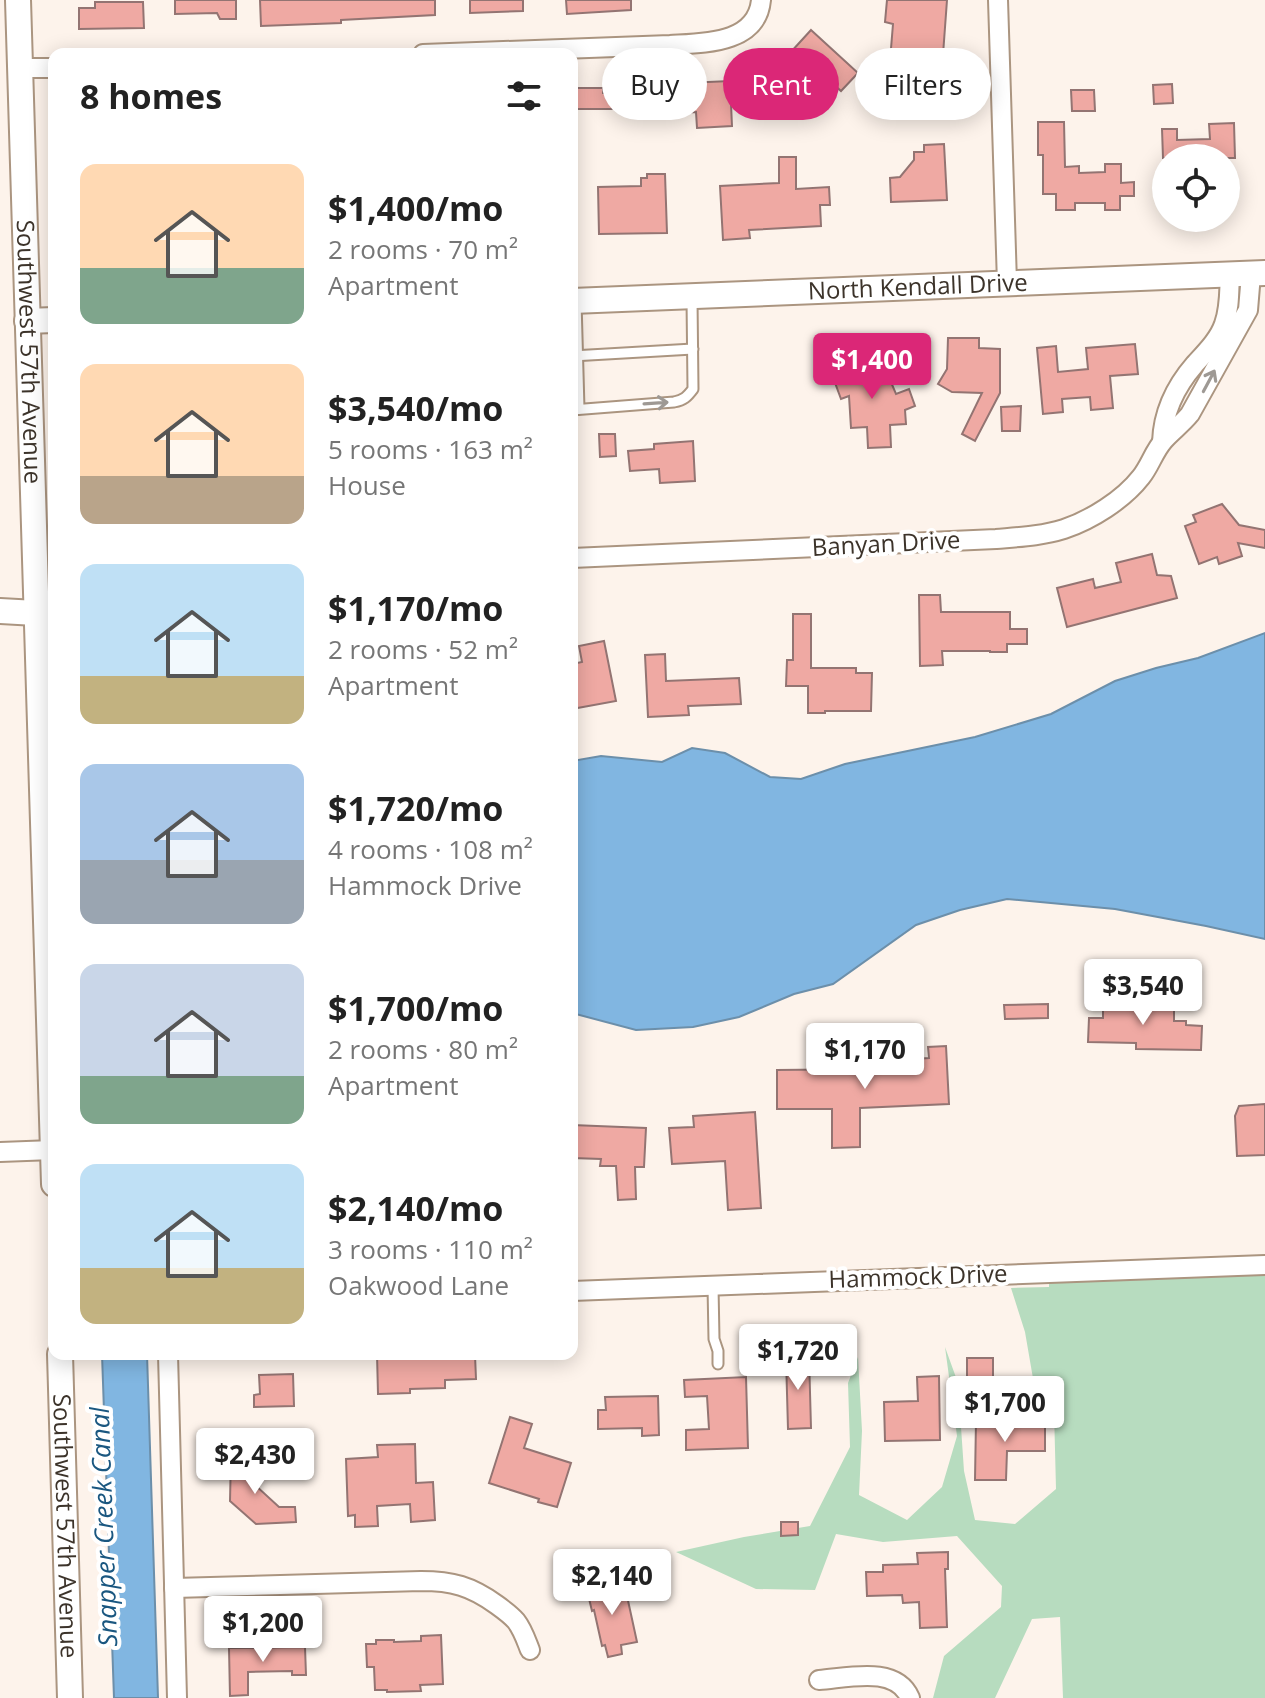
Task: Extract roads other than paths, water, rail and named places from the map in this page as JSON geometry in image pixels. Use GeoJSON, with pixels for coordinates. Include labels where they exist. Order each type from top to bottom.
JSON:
{"type":"FeatureCollection","features":[{"type":"Feature","properties":{"kind":"main road","name":"Southwest 57th Avenue"},"geometry":{"type":"LineString","coordinates":[[18,0],[48,992]]}},
{"type":"Feature","properties":{"kind":"main road","name":"North Kendall Drive"},"geometry":{"type":"LineString","coordinates":[[578,301],[1249,274]]}},
{"type":"Feature","properties":{"kind":"main road"},"geometry":{"type":"LineString","coordinates":[[27,321],[48,320]]}},
{"type":"Feature","properties":{"kind":"main road"},"geometry":{"type":"LineString","coordinates":[[0,611],[36,613]]}},
{"type":"Feature","properties":{"kind":"main road","name":"Southwest 57th Avenue"},"geometry":{"type":"LineString","coordinates":[[60,1360],[70,1698]]}},
{"type":"Feature","properties":{"kind":"street"},"geometry":{"type":"LineString","coordinates":[[570,48],[692,43],[726,38],[750,27],[760,9],[761,0]]}},
{"type":"Feature","properties":{"kind":"street"},"geometry":{"type":"LineString","coordinates":[[998,0],[1007,283]]}},
{"type":"Feature","properties":{"kind":"street"},"geometry":{"type":"LineString","coordinates":[[21,68],[48,68]]}},
{"type":"Feature","properties":{"kind":"street","name":"Banyan Drive"},"geometry":{"type":"LineString","coordinates":[[578,558],[1007,538],[1050,532],[1080,521],[1124,493],[1140,478],[1162,442],[1190,414],[1250,305],[1249,274]]}},
{"type":"Feature","properties":{"kind":"street"},"geometry":{"type":"LineString","coordinates":[[0,1152],[48,1150]]}},
{"type":"Feature","properties":{"kind":"street","name":"Hammock Drive"},"geometry":{"type":"LineString","coordinates":[[578,1291],[1265,1265]]}},
{"type":"Feature","properties":{"kind":"street"},"geometry":{"type":"LineString","coordinates":[[168,1360],[177,1698]]}},
{"type":"Feature","properties":{"kind":"street"},"geometry":{"type":"LineString","coordinates":[[174,1588],[421,1581],[452,1583],[470,1588],[509,1614],[522,1629],[530,1650]]}},
{"type":"Feature","properties":{"kind":"street"},"geometry":{"type":"LineString","coordinates":[[819,1680],[884,1678],[898,1682],[908,1694]]}},
{"type":"Feature","properties":{"kind":"lane"},"geometry":{"type":"LineString","coordinates":[[578,410],[683,400],[693,389],[692,296]]}},
{"type":"Feature","properties":{"kind":"lane"},"geometry":{"type":"LineString","coordinates":[[578,356],[693,349]]}},
{"type":"Feature","properties":{"kind":"lane"},"geometry":{"type":"LineString","coordinates":[[713,1286],[718,1364]]}},
{"type":"Feature","properties":{"kind":"water"},"geometry":{"type":"Polygon","coordinates":[[[1265,633],[1265,939],[1115,909],[1007,899],[916,925],[833,984],[794,994],[739,1017],[693,1027],[636,1030],[578,1015],[578,760],[601,756],[662,762],[692,748],[725,753],[770,777],[801,779],[845,764],[975,737],[1051,714],[1115,681],[1198,658],[1265,633]]]}},
{"type":"Feature","properties":{"kind":"water"},"geometry":{"type":"Polygon","coordinates":[[[102,1360],[147,1360],[158,1698],[114,1698],[102,1360]]]}},
{"type":"Feature","properties":{"kind":"water label","name":"Snapper Creek Canal"},"geometry":{"type":"Point","coordinates":[104,1527]}}]}
